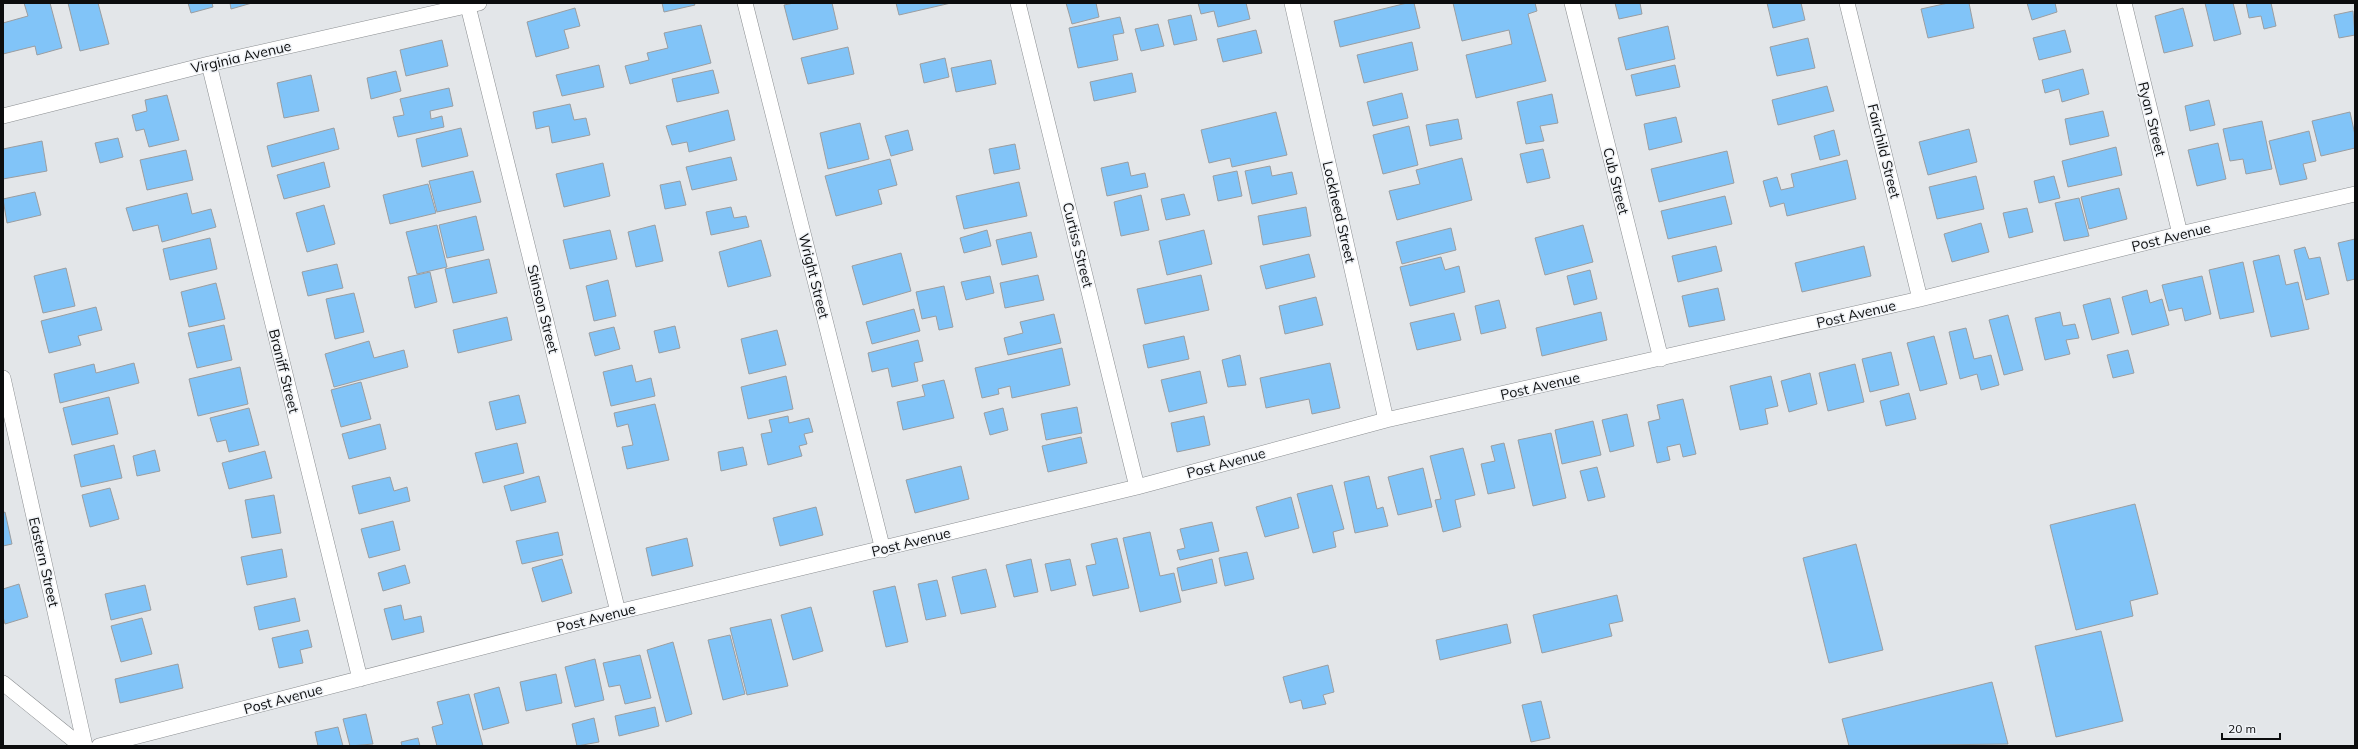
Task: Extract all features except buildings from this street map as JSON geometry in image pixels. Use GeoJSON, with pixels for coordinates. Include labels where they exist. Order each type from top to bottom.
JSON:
{"type":"FeatureCollection","features":[{"type":"Feature","properties":{"kind":"street","name":"Wright Street"},"geometry":{"type":"LineString","coordinates":[[745,3],[883,550]]}},
{"type":"Feature","properties":{"kind":"street","name":"Curtiss Street"},"geometry":{"type":"LineString","coordinates":[[1018,3],[1137,487]]}},
{"type":"Feature","properties":{"kind":"street","name":"Lockheed Street"},"geometry":{"type":"LineString","coordinates":[[1292,3],[1386,420]]}},
{"type":"Feature","properties":{"kind":"street","name":"Cub Street"},"geometry":{"type":"LineString","coordinates":[[1572,3],[1661,359]]}},
{"type":"Feature","properties":{"kind":"street","name":"Fairchild Street"},"geometry":{"type":"LineString","coordinates":[[1847,3],[1920,299]]}},
{"type":"Feature","properties":{"kind":"street","name":"Ryan Street"},"geometry":{"type":"LineString","coordinates":[[2124,3],[2180,234]]}},
{"type":"Feature","properties":{"kind":"street","name":"Virginia Avenue"},"geometry":{"type":"LineString","coordinates":[[3,116],[209,64],[474,4]]}},
{"type":"Feature","properties":{"kind":"street","name":"Stinson Street"},"geometry":{"type":"LineString","coordinates":[[474,4],[618,612]]}},
{"type":"Feature","properties":{"kind":"street","name":"Braniff Street"},"geometry":{"type":"LineString","coordinates":[[209,64],[360,679]]}},
{"type":"Feature","properties":{"kind":"street","name":"Post Avenue"},"geometry":{"type":"LineString","coordinates":[[99,746],[618,612],[883,550],[1137,487],[1386,420],[1661,359],[1920,299],[2180,234],[2355,194]]}},
{"type":"Feature","properties":{"kind":"street","name":"Eastern Street"},"geometry":{"type":"LineString","coordinates":[[3,378],[85,746]]}},
{"type":"Feature","properties":{"kind":"street"},"geometry":{"type":"LineString","coordinates":[[3,683],[81,746]]}}]}
